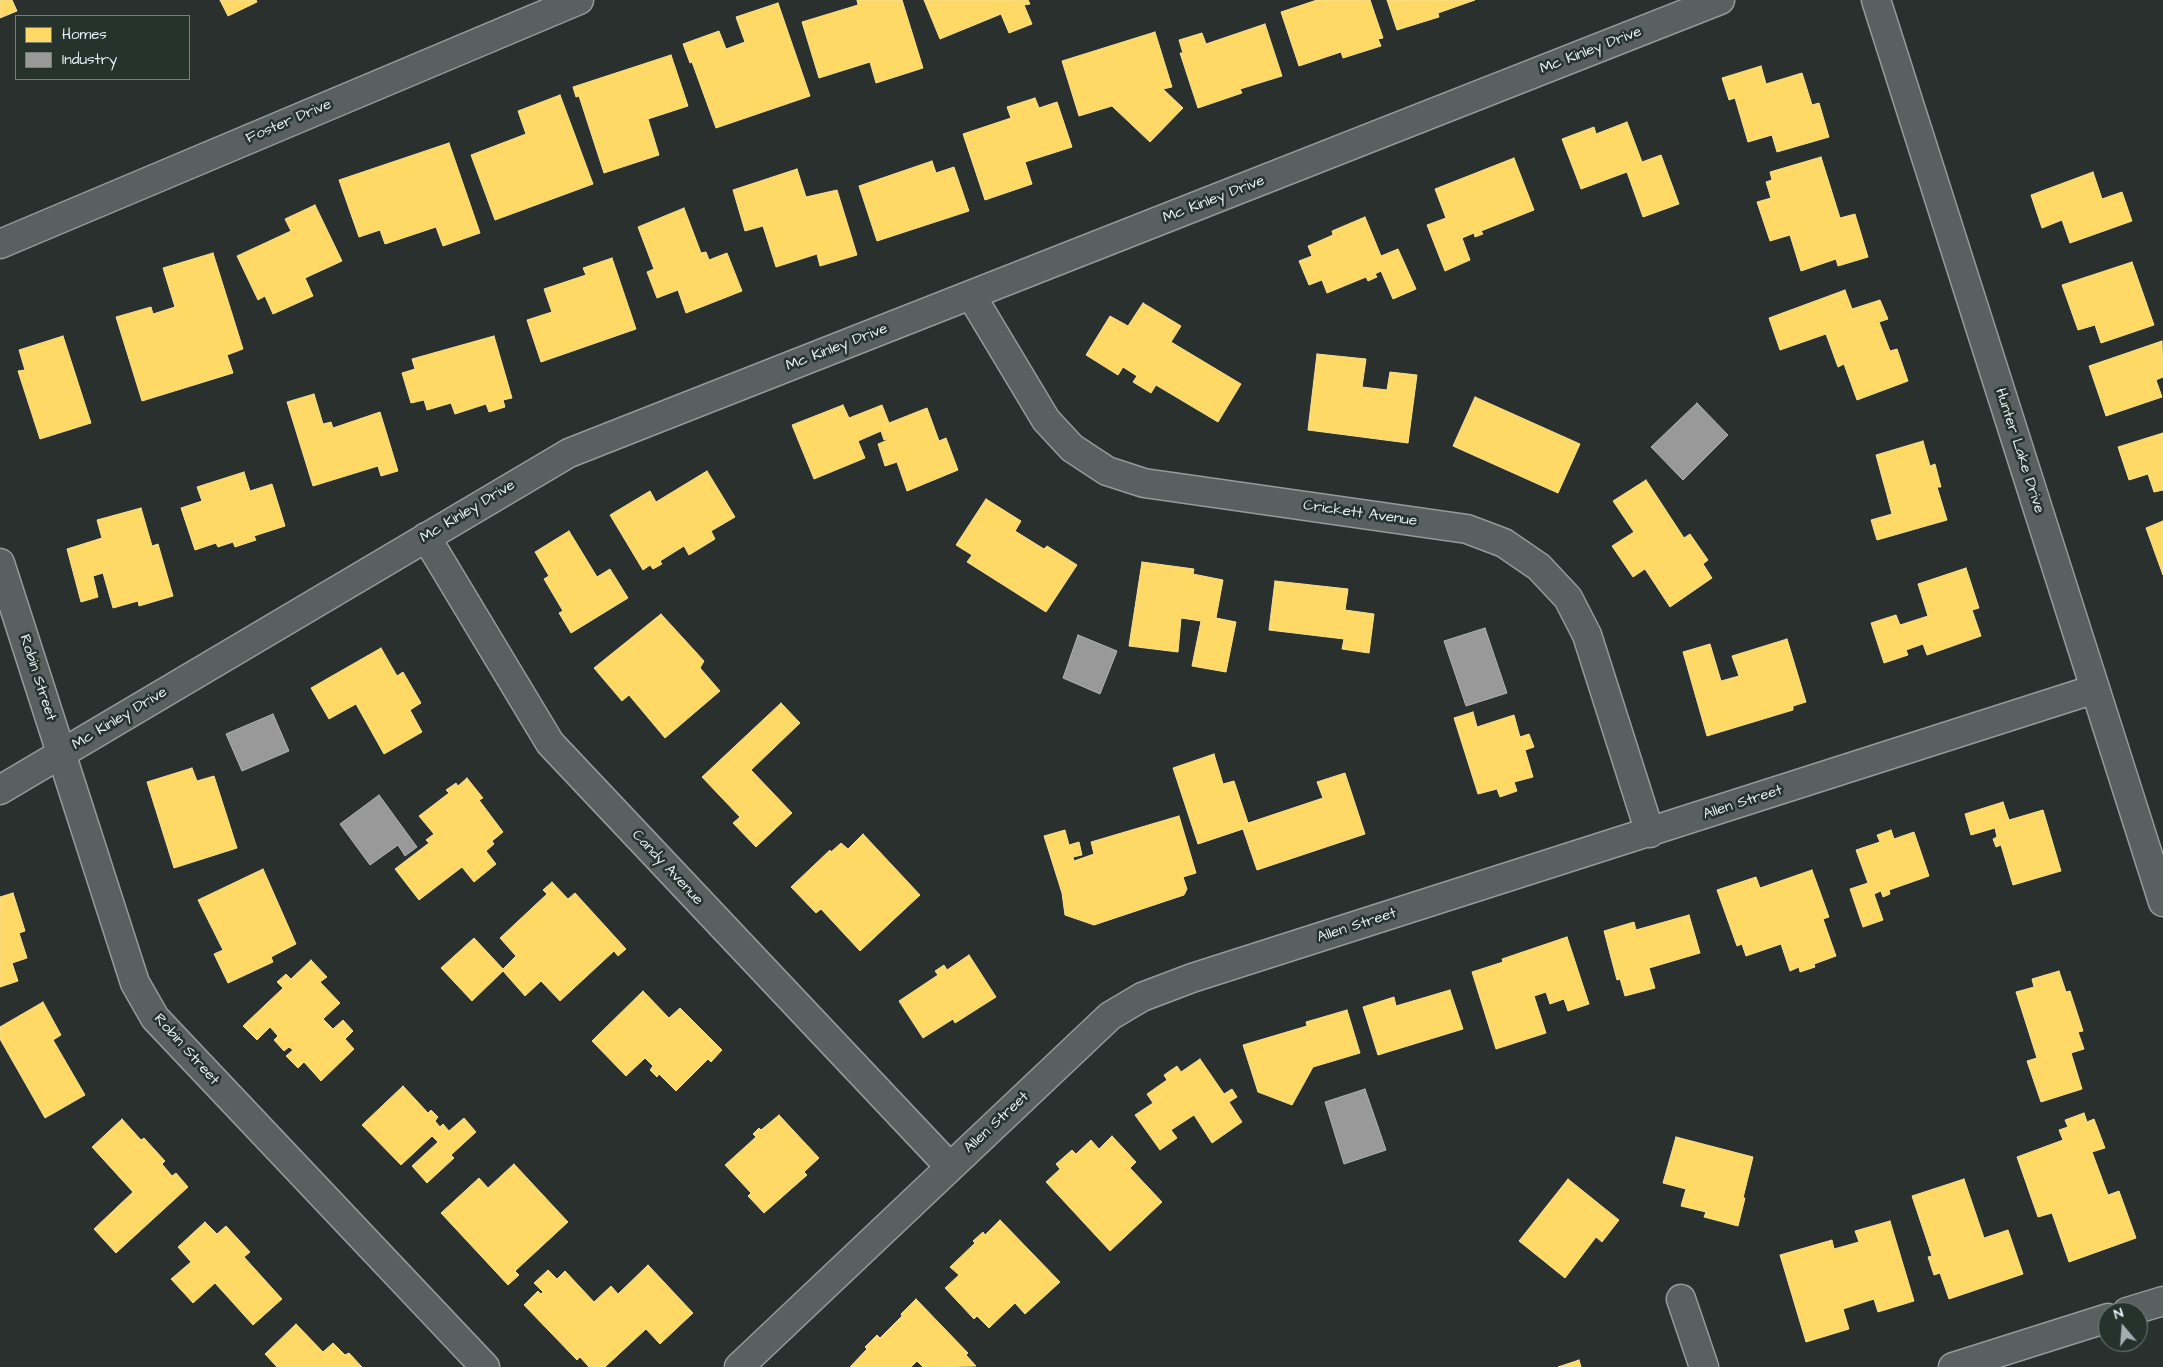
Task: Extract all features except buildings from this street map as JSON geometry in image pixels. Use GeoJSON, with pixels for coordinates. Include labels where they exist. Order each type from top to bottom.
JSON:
{"type":"FeatureCollection","features":[{"type":"Feature","properties":{"kind":"street","name":"Foster Drive"},"geometry":{"type":"LineString","coordinates":[[0,244],[579,0]]}},
{"type":"Feature","properties":{"kind":"street","name":"Mc Kinley Drive"},"geometry":{"type":"LineString","coordinates":[[0,790],[568,453],[1720,0]]}},
{"type":"Feature","properties":{"kind":"street","name":"Hunter Lake Drive"},"geometry":{"type":"LineString","coordinates":[[1876,0],[2163,902]]}},
{"type":"Feature","properties":{"kind":"street","name":"Crickett Avenue"},"geometry":{"type":"LineString","coordinates":[[971,295],[1046,420],[1072,448],[1108,471],[1144,483],[1467,529],[1504,543],[1539,566],[1568,598],[1587,635],[1650,833]]}},
{"type":"Feature","properties":{"kind":"street","name":"Candy Avenue"},"geometry":{"type":"LineString","coordinates":[[426,537],[550,743],[950,1167]]}},
{"type":"Feature","properties":{"kind":"street","name":"Robin Street"},"geometry":{"type":"LineString","coordinates":[[0,563],[135,983],[155,1018],[485,1367]]}},
{"type":"Feature","properties":{"kind":"street","name":"Allen Street"},"geometry":{"type":"LineString","coordinates":[[739,1367],[1110,1016],[1142,997],[1170,986],[2095,689]]}},
{"type":"Feature","properties":{"kind":"street"},"geometry":{"type":"LineString","coordinates":[[1682,1299],[1704,1367]]}},
{"type":"Feature","properties":{"kind":"street"},"geometry":{"type":"LineString","coordinates":[[2148,1306],[2163,1301]]}},
{"type":"Feature","properties":{"kind":"street"},"geometry":{"type":"LineString","coordinates":[[1953,1367],[2098,1321]]}}]}
